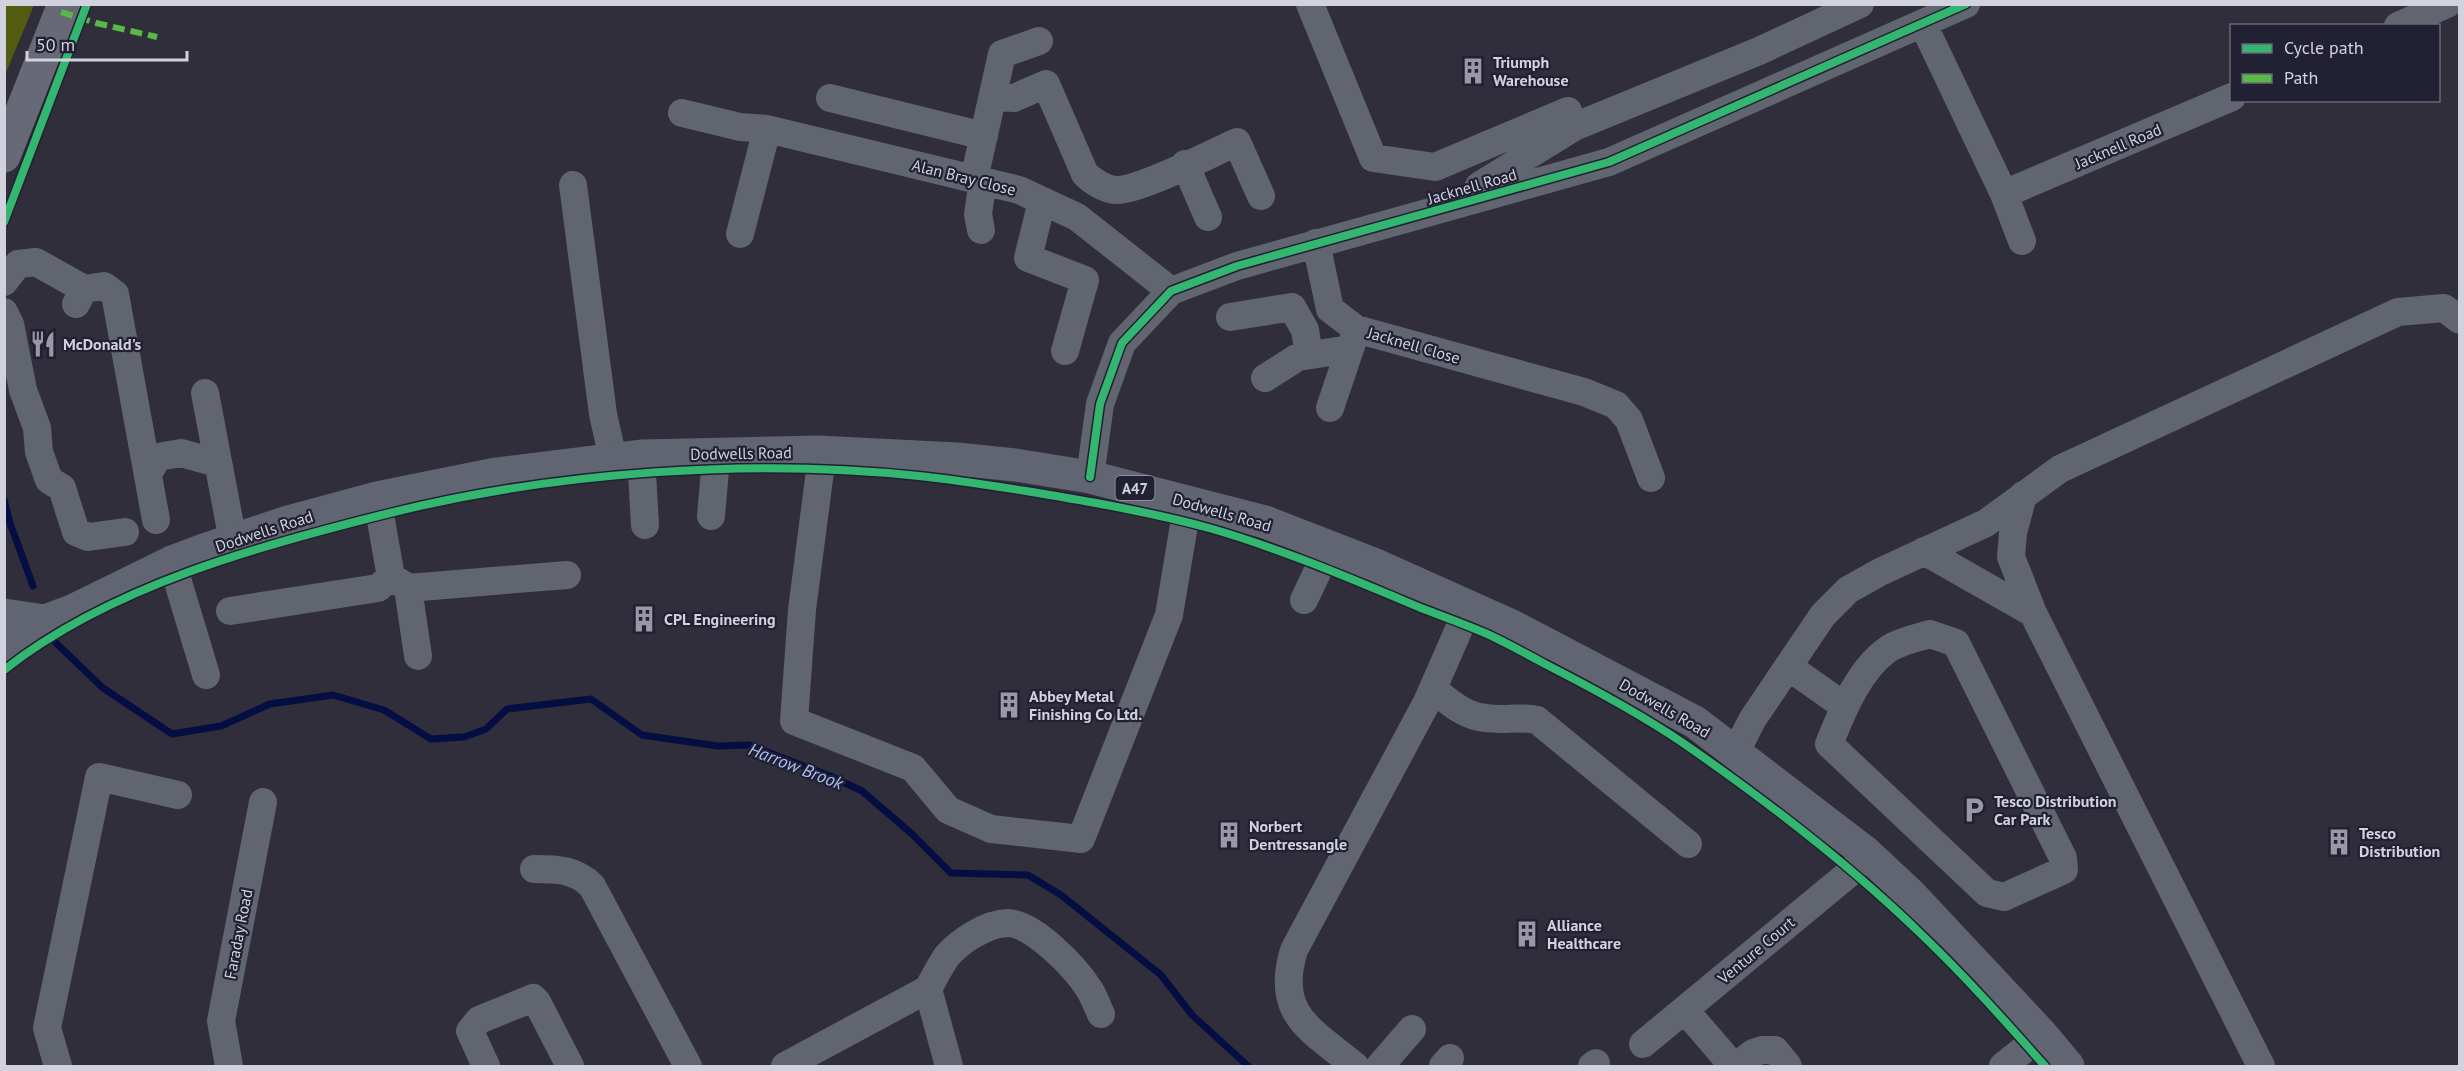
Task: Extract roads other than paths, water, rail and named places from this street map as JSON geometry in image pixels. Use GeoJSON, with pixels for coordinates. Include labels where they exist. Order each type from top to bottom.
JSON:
{"type":"FeatureCollection","features":[{"type":"Feature","properties":{"kind":"highway"},"geometry":{"type":"LineString","coordinates":[[4,156],[64,4]]}},
{"type":"Feature","properties":{"kind":"main road","name":"Dodwells Road"},"geometry":{"type":"LineString","coordinates":[[4,650],[45,621],[72,611],[172,562],[285,523],[377,498],[496,474],[627,457],[818,452],[957,459],[1090,477],[1265,522],[1378,566],[1512,626],[1695,722],[1865,852],[1910,894],[2042,1035],[2068,1066]]}},
{"type":"Feature","properties":{"kind":"main road","name":"Dodwells Road"},"geometry":{"type":"LineString","coordinates":[[4,615],[45,621]]}},
{"type":"Feature","properties":{"kind":"street"},"geometry":{"type":"LineString","coordinates":[[1310,4],[1373,158],[1435,167],[1568,111],[1574,127]]}},
{"type":"Feature","properties":{"kind":"street"},"geometry":{"type":"LineString","coordinates":[[1473,200],[1479,186],[1574,127],[1759,51],[1860,4]]}},
{"type":"Feature","properties":{"kind":"street","name":"Jacknell Road"},"geometry":{"type":"LineString","coordinates":[[1090,477],[1100,404],[1122,343],[1171,291],[1237,266],[1609,162],[1966,4]]}},
{"type":"Feature","properties":{"kind":"street"},"geometry":{"type":"LineString","coordinates":[[2402,24],[2431,8]]}},
{"type":"Feature","properties":{"kind":"street"},"geometry":{"type":"LineString","coordinates":[[1923,24],[2004,194],[2022,242]]}},
{"type":"Feature","properties":{"kind":"street"},"geometry":{"type":"LineString","coordinates":[[981,230],[978,214],[978,180],[984,136],[1002,54],[1039,41]]}},
{"type":"Feature","properties":{"kind":"street"},"geometry":{"type":"LineString","coordinates":[[993,97],[1014,98],[1046,84],[1085,174],[1093,182],[1116,190],[1141,184],[1237,142],[1261,196]]}},
{"type":"Feature","properties":{"kind":"street"},"geometry":{"type":"LineString","coordinates":[[830,98],[984,136]]}},
{"type":"Feature","properties":{"kind":"street","name":"Jacknell Road"},"geometry":{"type":"LineString","coordinates":[[2004,194],[2230,98]]}},
{"type":"Feature","properties":{"kind":"street","name":"Alan Bray Close"},"geometry":{"type":"LineString","coordinates":[[682,113],[740,127],[767,129],[1019,190],[1077,217],[1171,291]]}},
{"type":"Feature","properties":{"kind":"street"},"geometry":{"type":"LineString","coordinates":[[740,234],[767,129]]}},
{"type":"Feature","properties":{"kind":"street"},"geometry":{"type":"LineString","coordinates":[[1185,164],[1208,216]]}},
{"type":"Feature","properties":{"kind":"street"},"geometry":{"type":"LineString","coordinates":[[573,185],[603,414],[627,457],[645,525]]}},
{"type":"Feature","properties":{"kind":"street"},"geometry":{"type":"LineString","coordinates":[[1042,201],[1028,258],[1085,280],[1065,351]]}},
{"type":"Feature","properties":{"kind":"street","name":"Jacknell Close"},"geometry":{"type":"LineString","coordinates":[[1316,243],[1330,309],[1353,339],[1584,392],[1616,405],[1629,420],[1651,478]]}},
{"type":"Feature","properties":{"kind":"street"},"geometry":{"type":"LineString","coordinates":[[4,282],[18,264],[36,262],[80,296],[104,286],[115,294],[156,520]]}},
{"type":"Feature","properties":{"kind":"street"},"geometry":{"type":"LineString","coordinates":[[1230,317],[1292,306],[1305,330],[1309,355]]}},
{"type":"Feature","properties":{"kind":"street"},"geometry":{"type":"LineString","coordinates":[[1736,752],[1752,720],[1823,615],[1848,590],[1924,551],[1986,523],[2060,470],[2398,312],[2444,308],[2460,320]]}},
{"type":"Feature","properties":{"kind":"street"},"geometry":{"type":"LineString","coordinates":[[4,312],[10,324],[23,390],[38,428],[39,452],[49,480],[62,488],[76,532],[88,537],[125,532]]}},
{"type":"Feature","properties":{"kind":"street"},"geometry":{"type":"LineString","coordinates":[[1265,378],[1298,357],[1353,339]]}},
{"type":"Feature","properties":{"kind":"street"},"geometry":{"type":"LineString","coordinates":[[1330,408],[1353,339]]}},
{"type":"Feature","properties":{"kind":"street"},"geometry":{"type":"LineString","coordinates":[[205,393],[233,541]]}},
{"type":"Feature","properties":{"kind":"street"},"geometry":{"type":"LineString","coordinates":[[138,424],[153,440],[212,434]]}},
{"type":"Feature","properties":{"kind":"street"},"geometry":{"type":"LineString","coordinates":[[818,452],[820,471],[802,610],[794,721],[913,768],[948,810],[991,830],[1082,839],[1169,615],[1188,501]]}},
{"type":"Feature","properties":{"kind":"street"},"geometry":{"type":"LineString","coordinates":[[148,474],[158,457],[181,453],[217,463]]}},
{"type":"Feature","properties":{"kind":"street"},"geometry":{"type":"LineString","coordinates":[[711,516],[715,470],[713,453]]}},
{"type":"Feature","properties":{"kind":"street"},"geometry":{"type":"LineString","coordinates":[[2023,495],[2013,533],[2011,557],[2033,613],[2261,1066]]}},
{"type":"Feature","properties":{"kind":"street"},"geometry":{"type":"LineString","coordinates":[[377,498],[418,656]]}},
{"type":"Feature","properties":{"kind":"street"},"geometry":{"type":"LineString","coordinates":[[1304,600],[1329,547]]}},
{"type":"Feature","properties":{"kind":"street"},"geometry":{"type":"LineString","coordinates":[[1924,551],[2033,613]]}},
{"type":"Feature","properties":{"kind":"street"},"geometry":{"type":"LineString","coordinates":[[172,562],[206,675]]}},
{"type":"Feature","properties":{"kind":"street"},"geometry":{"type":"LineString","coordinates":[[230,611],[378,588],[400,582],[567,575]]}},
{"type":"Feature","properties":{"kind":"street"},"geometry":{"type":"LineString","coordinates":[[1355,1066],[1302,1023],[1290,1004],[1287,983],[1290,963],[1294,950],[1433,689],[1469,606]]}},
{"type":"Feature","properties":{"kind":"street"},"geometry":{"type":"LineString","coordinates":[[1930,634],[1956,643],[2063,858],[2064,870],[2004,897],[1987,893],[1829,744],[1844,706],[1864,674],[1887,649],[1930,634]]}},
{"type":"Feature","properties":{"kind":"street"},"geometry":{"type":"LineString","coordinates":[[1789,667],[1844,706]]}},
{"type":"Feature","properties":{"kind":"street"},"geometry":{"type":"LineString","coordinates":[[1433,689],[1460,710],[1484,718],[1525,717],[1537,720],[1688,844]]}},
{"type":"Feature","properties":{"kind":"street"},"geometry":{"type":"LineString","coordinates":[[58,1066],[47,1028],[99,777],[178,795]]}},
{"type":"Feature","properties":{"kind":"street","name":"Faraday Road"},"geometry":{"type":"LineString","coordinates":[[229,1066],[221,1022],[263,802]]}},
{"type":"Feature","properties":{"kind":"street","name":"Venture Court"},"geometry":{"type":"LineString","coordinates":[[1643,1044],[1852,871],[1865,852]]}},
{"type":"Feature","properties":{"kind":"street"},"geometry":{"type":"LineString","coordinates":[[534,869],[569,871],[586,879],[592,886],[688,1066]]}},
{"type":"Feature","properties":{"kind":"street"},"geometry":{"type":"LineString","coordinates":[[785,1066],[928,989],[947,956],[969,937],[995,925],[1009,923],[1027,930],[1050,946],[1073,967],[1090,989],[1101,1014]]}},
{"type":"Feature","properties":{"kind":"street"},"geometry":{"type":"LineString","coordinates":[[928,989],[949,1066]]}},
{"type":"Feature","properties":{"kind":"street"},"geometry":{"type":"LineString","coordinates":[[486,1066],[470,1031],[472,1026],[479,1020],[533,998],[567,1065]]}},
{"type":"Feature","properties":{"kind":"street"},"geometry":{"type":"LineString","coordinates":[[1685,1010],[1734,1066],[1753,1053],[1762,1050],[1775,1050],[1788,1066]]}},
{"type":"Feature","properties":{"kind":"street"},"geometry":{"type":"LineString","coordinates":[[1380,1066],[1412,1029]]}},
{"type":"Feature","properties":{"kind":"street"},"geometry":{"type":"LineString","coordinates":[[2004,1066],[2042,1035]]}},
{"type":"Feature","properties":{"kind":"waterway","name":"Harrow Brook"},"geometry":{"type":"LineString","coordinates":[[4,500],[33,586]]}},
{"type":"Feature","properties":{"kind":"waterway","name":"Harrow Brook"},"geometry":{"type":"LineString","coordinates":[[56,643],[103,688],[172,734],[221,726],[270,704],[333,695],[384,710],[431,739],[464,737],[486,729],[507,709],[591,699],[642,735],[718,746],[749,745],[830,776],[862,791],[912,834],[951,873],[1028,875],[1061,895],[1161,975],[1192,1015],[1248,1066]]}},
{"type":"Feature","properties":{"kind":"place","name":"Triumph Warehouse"},"geometry":{"type":"Point","coordinates":[1473,71]}},
{"type":"Feature","properties":{"kind":"place","name":"McDonald's"},"geometry":{"type":"Point","coordinates":[43,344]}},
{"type":"Feature","properties":{"kind":"place","name":"CPL Engineering"},"geometry":{"type":"Point","coordinates":[644,619]}},
{"type":"Feature","properties":{"kind":"place","name":"Abbey Metal Finishing Co Ltd."},"geometry":{"type":"Point","coordinates":[1009,705]}},
{"type":"Feature","properties":{"kind":"place","name":"Tesco Distribution Car Park"},"geometry":{"type":"Point","coordinates":[1974,810]}},
{"type":"Feature","properties":{"kind":"place","name":"Norbert Dentressangle"},"geometry":{"type":"Point","coordinates":[1229,835]}},
{"type":"Feature","properties":{"kind":"place","name":"Tesco Distribution"},"geometry":{"type":"Point","coordinates":[2339,842]}},
{"type":"Feature","properties":{"kind":"place","name":"Alliance Healthcare"},"geometry":{"type":"Point","coordinates":[1527,934]}}]}
